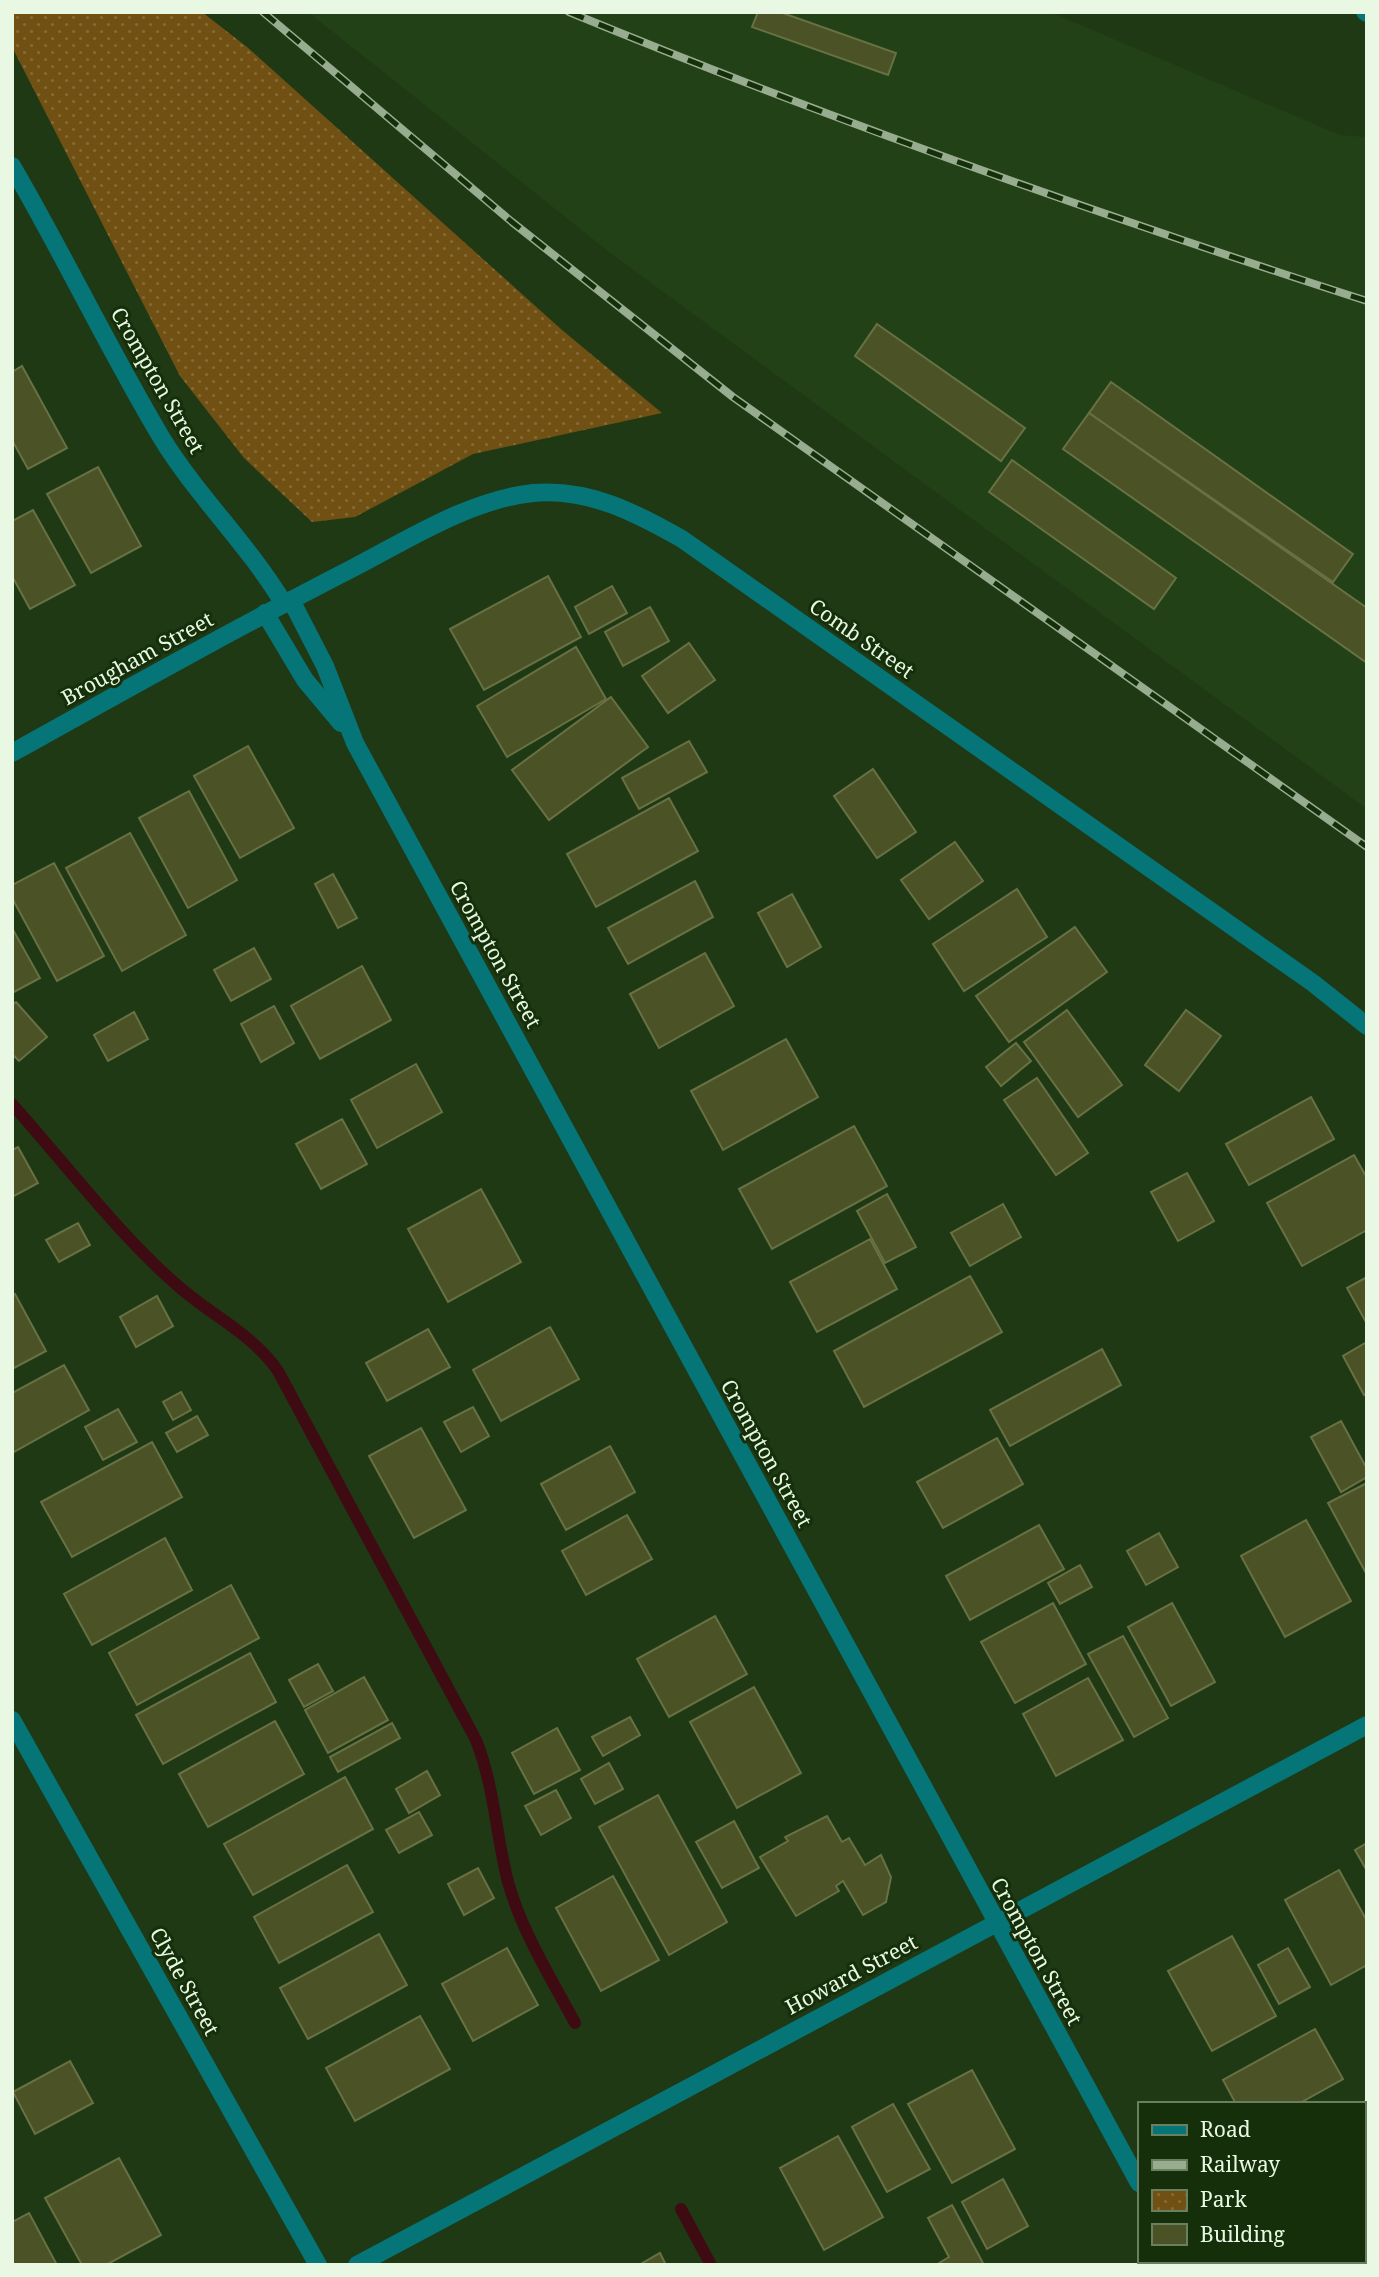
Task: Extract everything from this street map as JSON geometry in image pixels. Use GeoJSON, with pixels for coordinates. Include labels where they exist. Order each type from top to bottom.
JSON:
{"type":"FeatureCollection","features":[{"type":"Feature","properties":{"kind":"street","name":"Crompton Street"},"geometry":{"type":"LineString","coordinates":[[12,166],[161,437],[195,486],[287,602],[325,666],[355,743],[1138,2181]]}},
{"type":"Feature","properties":{"kind":"street","name":"Comb Street"},"geometry":{"type":"LineString","coordinates":[[287,602],[459,514],[497,501],[553,493],[608,502],[682,539],[1313,983],[1367,1026]]}},
{"type":"Feature","properties":{"kind":"street","name":"Brougham Street"},"geometry":{"type":"LineString","coordinates":[[12,753],[287,602]]}},
{"type":"Feature","properties":{"kind":"street","name":"Crompton Street"},"geometry":{"type":"LineString","coordinates":[[265,613],[305,680],[355,743]]}},
{"type":"Feature","properties":{"kind":"street","name":"Clyde Street"},"geometry":{"type":"LineString","coordinates":[[12,1720],[318,2265]]}},
{"type":"Feature","properties":{"kind":"street","name":"Howard Street"},"geometry":{"type":"LineString","coordinates":[[357,2265],[1367,1725]]}},
{"type":"Feature","properties":{"kind":"shaded area"},"geometry":{"type":"Polygon","coordinates":[[[308,12],[1050,12],[1340,135],[1367,137],[1367,809],[613,255],[308,12]]]}},
{"type":"Feature","properties":{"kind":"green space"},"geometry":{"type":"Polygon","coordinates":[[[12,12],[202,12],[247,47],[562,330],[662,413],[473,454],[355,517],[312,522],[244,458],[180,376],[12,47],[12,12]]]}},
{"type":"Feature","properties":{"kind":"building"},"geometry":{"type":"Polygon","coordinates":[[[758,12],[780,12],[896,53],[888,75],[752,27],[758,12]]]}},
{"type":"Feature","properties":{"kind":"building"},"geometry":{"type":"Polygon","coordinates":[[[877,324],[1025,428],[1001,461],[855,356],[877,324]]]}},
{"type":"Feature","properties":{"kind":"building"},"geometry":{"type":"Polygon","coordinates":[[[22,366],[67,448],[28,469],[12,440],[12,372],[22,366]]]}},
{"type":"Feature","properties":{"kind":"building"},"geometry":{"type":"Polygon","coordinates":[[[1111,382],[1353,554],[1333,582],[1089,413],[1111,382]]]}},
{"type":"Feature","properties":{"kind":"building"},"geometry":{"type":"Polygon","coordinates":[[[1089,413],[1367,608],[1367,663],[1063,449],[1089,413]]]}},
{"type":"Feature","properties":{"kind":"building"},"geometry":{"type":"Polygon","coordinates":[[[1012,460],[1176,578],[1154,609],[989,492],[1012,460]]]}},
{"type":"Feature","properties":{"kind":"building"},"geometry":{"type":"Polygon","coordinates":[[[98,467],[141,546],[91,573],[47,494],[98,467]]]}},
{"type":"Feature","properties":{"kind":"building"},"geometry":{"type":"Polygon","coordinates":[[[33,510],[75,585],[30,609],[12,576],[12,521],[33,510]]]}},
{"type":"Feature","properties":{"kind":"building"},"geometry":{"type":"Polygon","coordinates":[[[548,576],[581,637],[484,690],[450,629],[548,576]]]}},
{"type":"Feature","properties":{"kind":"building"},"geometry":{"type":"Polygon","coordinates":[[[612,586],[627,613],[589,634],[575,607],[612,586]]]}},
{"type":"Feature","properties":{"kind":"building"},"geometry":{"type":"Polygon","coordinates":[[[650,607],[669,641],[623,666],[605,632],[650,607]]]}},
{"type":"Feature","properties":{"kind":"building"},"geometry":{"type":"Polygon","coordinates":[[[689,643],[715,680],[668,713],[642,676],[689,643]]]}},
{"type":"Feature","properties":{"kind":"building"},"geometry":{"type":"Polygon","coordinates":[[[576,647],[606,699],[507,757],[477,706],[576,647]]]}},
{"type":"Feature","properties":{"kind":"building"},"geometry":{"type":"Polygon","coordinates":[[[611,697],[648,747],[549,820],[512,770],[611,697]]]}},
{"type":"Feature","properties":{"kind":"building"},"geometry":{"type":"Polygon","coordinates":[[[689,741],[707,772],[639,809],[622,778],[689,741]]]}},
{"type":"Feature","properties":{"kind":"building"},"geometry":{"type":"Polygon","coordinates":[[[248,746],[294,828],[240,858],[194,776],[248,746]]]}},
{"type":"Feature","properties":{"kind":"building"},"geometry":{"type":"Polygon","coordinates":[[[873,769],[916,832],[877,858],[834,796],[873,769]]]}},
{"type":"Feature","properties":{"kind":"building"},"geometry":{"type":"Polygon","coordinates":[[[189,791],[237,880],[188,908],[139,818],[189,791]]]}},
{"type":"Feature","properties":{"kind":"building"},"geometry":{"type":"Polygon","coordinates":[[[669,798],[698,851],[596,907],[567,854],[669,798]]]}},
{"type":"Feature","properties":{"kind":"building"},"geometry":{"type":"Polygon","coordinates":[[[130,833],[186,935],[122,971],[66,868],[130,833]]]}},
{"type":"Feature","properties":{"kind":"building"},"geometry":{"type":"Polygon","coordinates":[[[955,842],[983,881],[929,919],[901,880],[955,842]]]}},
{"type":"Feature","properties":{"kind":"building"},"geometry":{"type":"Polygon","coordinates":[[[54,863],[104,956],[57,981],[12,898],[12,885],[54,863]]]}},
{"type":"Feature","properties":{"kind":"building"},"geometry":{"type":"Polygon","coordinates":[[[333,874],[357,918],[338,928],[315,884],[333,874]]]}},
{"type":"Feature","properties":{"kind":"building"},"geometry":{"type":"Polygon","coordinates":[[[695,881],[713,917],[628,964],[608,928],[695,881]]]}},
{"type":"Feature","properties":{"kind":"building"},"geometry":{"type":"Polygon","coordinates":[[[1017,889],[1047,937],[964,991],[933,944],[1017,889]]]}},
{"type":"Feature","properties":{"kind":"building"},"geometry":{"type":"Polygon","coordinates":[[[792,894],[821,947],[787,967],[758,913],[792,894]]]}},
{"type":"Feature","properties":{"kind":"building"},"geometry":{"type":"Polygon","coordinates":[[[1075,927],[1107,972],[1009,1042],[976,996],[1075,927]]]}},
{"type":"Feature","properties":{"kind":"building"},"geometry":{"type":"Polygon","coordinates":[[[12,928],[40,978],[12,993],[12,928]]]}},
{"type":"Feature","properties":{"kind":"building"},"geometry":{"type":"Polygon","coordinates":[[[254,948],[271,979],[231,1001],[214,970],[254,948]]]}},
{"type":"Feature","properties":{"kind":"building"},"geometry":{"type":"Polygon","coordinates":[[[705,953],[734,1006],[659,1048],[630,994],[705,953]]]}},
{"type":"Feature","properties":{"kind":"building"},"geometry":{"type":"Polygon","coordinates":[[[362,966],[391,1020],[320,1059],[291,1006],[362,966]]]}},
{"type":"Feature","properties":{"kind":"building"},"geometry":{"type":"Polygon","coordinates":[[[16,1002],[47,1037],[19,1061],[12,1054],[12,1005],[16,1002]]]}},
{"type":"Feature","properties":{"kind":"building"},"geometry":{"type":"Polygon","coordinates":[[[274,1006],[294,1043],[261,1062],[241,1024],[274,1006]]]}},
{"type":"Feature","properties":{"kind":"building"},"geometry":{"type":"Polygon","coordinates":[[[1067,1010],[1122,1085],[1078,1117],[1024,1042],[1067,1010]]]}},
{"type":"Feature","properties":{"kind":"building"},"geometry":{"type":"Polygon","coordinates":[[[1186,1010],[1221,1036],[1179,1091],[1145,1065],[1186,1010]]]}},
{"type":"Feature","properties":{"kind":"building"},"geometry":{"type":"Polygon","coordinates":[[[134,1012],[148,1039],[108,1061],[94,1035],[134,1012]]]}},
{"type":"Feature","properties":{"kind":"building"},"geometry":{"type":"Polygon","coordinates":[[[786,1039],[818,1097],[723,1150],[691,1091],[786,1039]]]}},
{"type":"Feature","properties":{"kind":"building"},"geometry":{"type":"Polygon","coordinates":[[[1016,1043],[1031,1061],[1001,1086],[986,1067],[1016,1043]]]}},
{"type":"Feature","properties":{"kind":"building"},"geometry":{"type":"Polygon","coordinates":[[[416,1064],[442,1112],[377,1148],[351,1100],[416,1064]]]}},
{"type":"Feature","properties":{"kind":"building"},"geometry":{"type":"Polygon","coordinates":[[[1037,1078],[1088,1153],[1056,1175],[1004,1100],[1037,1078]]]}},
{"type":"Feature","properties":{"kind":"building"},"geometry":{"type":"Polygon","coordinates":[[[1311,1097],[1334,1139],[1249,1185],[1226,1144],[1311,1097]]]}},
{"type":"Feature","properties":{"kind":"building"},"geometry":{"type":"Polygon","coordinates":[[[342,1119],[367,1164],[321,1189],[296,1144],[342,1119]]]}},
{"type":"Feature","properties":{"kind":"building"},"geometry":{"type":"Polygon","coordinates":[[[854,1126],[887,1186],[772,1249],[739,1189],[854,1126]]]}},
{"type":"Feature","properties":{"kind":"building"},"geometry":{"type":"Polygon","coordinates":[[[18,1147],[38,1183],[12,1197],[12,1150],[18,1147]]]}},
{"type":"Feature","properties":{"kind":"building"},"geometry":{"type":"Polygon","coordinates":[[[1354,1155],[1367,1178],[1367,1230],[1302,1266],[1267,1203],[1354,1155]]]}},
{"type":"Feature","properties":{"kind":"building"},"geometry":{"type":"Polygon","coordinates":[[[1187,1173],[1214,1221],[1178,1241],[1151,1192],[1187,1173]]]}},
{"type":"Feature","properties":{"kind":"building"},"geometry":{"type":"Polygon","coordinates":[[[481,1189],[521,1262],[448,1302],[408,1229],[481,1189]]]}},
{"type":"Feature","properties":{"kind":"building"},"geometry":{"type":"Polygon","coordinates":[[[887,1194],[916,1247],[885,1263],[857,1211],[887,1194]]]}},
{"type":"Feature","properties":{"kind":"building"},"geometry":{"type":"Polygon","coordinates":[[[1003,1204],[1021,1237],[970,1266],[951,1233],[1003,1204]]]}},
{"type":"Feature","properties":{"kind":"building"},"geometry":{"type":"Polygon","coordinates":[[[78,1223],[90,1245],[59,1262],[46,1240],[78,1223]]]}},
{"type":"Feature","properties":{"kind":"building"},"geometry":{"type":"Polygon","coordinates":[[[870,1239],[897,1289],[817,1332],[790,1282],[870,1239]]]}},
{"type":"Feature","properties":{"kind":"building"},"geometry":{"type":"Polygon","coordinates":[[[970,1276],[1002,1332],[864,1407],[834,1351],[970,1276]]]}},
{"type":"Feature","properties":{"kind":"building"},"geometry":{"type":"Polygon","coordinates":[[[1367,1277],[1367,1324],[1347,1288],[1367,1277]]]}},
{"type":"Feature","properties":{"kind":"building"},"geometry":{"type":"Polygon","coordinates":[[[15,1294],[46,1351],[12,1369],[12,1296],[15,1294]]]}},
{"type":"Feature","properties":{"kind":"building"},"geometry":{"type":"Polygon","coordinates":[[[157,1296],[173,1326],[136,1347],[120,1317],[157,1296]]]}},
{"type":"Feature","properties":{"kind":"building"},"geometry":{"type":"Polygon","coordinates":[[[550,1327],[579,1379],[501,1421],[473,1370],[550,1327]]]}},
{"type":"Feature","properties":{"kind":"building"},"geometry":{"type":"Polygon","coordinates":[[[428,1329],[450,1367],[387,1401],[366,1363],[428,1329]]]}},
{"type":"Feature","properties":{"kind":"building"},"geometry":{"type":"Polygon","coordinates":[[[1367,1342],[1367,1393],[1364,1395],[1343,1356],[1367,1342]]]}},
{"type":"Feature","properties":{"kind":"building"},"geometry":{"type":"Polygon","coordinates":[[[1102,1349],[1121,1385],[1010,1446],[990,1410],[1102,1349]]]}},
{"type":"Feature","properties":{"kind":"building"},"geometry":{"type":"Polygon","coordinates":[[[64,1365],[89,1410],[12,1453],[12,1393],[64,1365]]]}},
{"type":"Feature","properties":{"kind":"building"},"geometry":{"type":"Polygon","coordinates":[[[181,1392],[191,1410],[173,1420],[163,1402],[181,1392]]]}},
{"type":"Feature","properties":{"kind":"building"},"geometry":{"type":"Polygon","coordinates":[[[473,1407],[489,1436],[461,1452],[444,1422],[473,1407]]]}},
{"type":"Feature","properties":{"kind":"building"},"geometry":{"type":"Polygon","coordinates":[[[118,1409],[137,1442],[103,1460],[85,1427],[118,1409]]]}},
{"type":"Feature","properties":{"kind":"building"},"geometry":{"type":"Polygon","coordinates":[[[197,1416],[208,1435],[177,1452],[166,1433],[197,1416]]]}},
{"type":"Feature","properties":{"kind":"building"},"geometry":{"type":"Polygon","coordinates":[[[1341,1421],[1367,1469],[1367,1477],[1341,1492],[1311,1437],[1341,1421]]]}},
{"type":"Feature","properties":{"kind":"building"},"geometry":{"type":"Polygon","coordinates":[[[421,1428],[466,1510],[414,1538],[369,1456],[421,1428]]]}},
{"type":"Feature","properties":{"kind":"building"},"geometry":{"type":"Polygon","coordinates":[[[997,1438],[1023,1484],[943,1528],[917,1482],[997,1438]]]}},
{"type":"Feature","properties":{"kind":"building"},"geometry":{"type":"Polygon","coordinates":[[[152,1442],[182,1497],[72,1557],[41,1502],[152,1442]]]}},
{"type":"Feature","properties":{"kind":"building"},"geometry":{"type":"Polygon","coordinates":[[[610,1446],[635,1492],[566,1530],[541,1484],[610,1446]]]}},
{"type":"Feature","properties":{"kind":"building"},"geometry":{"type":"Polygon","coordinates":[[[1367,1483],[1367,1575],[1328,1503],[1367,1483]]]}},
{"type":"Feature","properties":{"kind":"building"},"geometry":{"type":"Polygon","coordinates":[[[627,1515],[652,1559],[586,1595],[562,1551],[627,1515]]]}},
{"type":"Feature","properties":{"kind":"building"},"geometry":{"type":"Polygon","coordinates":[[[1306,1520],[1351,1601],[1285,1637],[1241,1556],[1306,1520]]]}},
{"type":"Feature","properties":{"kind":"building"},"geometry":{"type":"Polygon","coordinates":[[[1039,1525],[1064,1569],[970,1620],[946,1576],[1039,1525]]]}},
{"type":"Feature","properties":{"kind":"building"},"geometry":{"type":"Polygon","coordinates":[[[1159,1533],[1178,1567],[1146,1585],[1127,1551],[1159,1533]]]}},
{"type":"Feature","properties":{"kind":"building"},"geometry":{"type":"Polygon","coordinates":[[[165,1538],[192,1590],[92,1645],[64,1594],[165,1538]]]}},
{"type":"Feature","properties":{"kind":"building"},"geometry":{"type":"Polygon","coordinates":[[[1080,1565],[1092,1587],[1060,1604],[1048,1583],[1080,1565]]]}},
{"type":"Feature","properties":{"kind":"building"},"geometry":{"type":"Polygon","coordinates":[[[231,1585],[259,1638],[137,1705],[109,1653],[231,1585]]]}},
{"type":"Feature","properties":{"kind":"building"},"geometry":{"type":"Polygon","coordinates":[[[1053,1603],[1086,1664],[1015,1703],[981,1642],[1053,1603]]]}},
{"type":"Feature","properties":{"kind":"building"},"geometry":{"type":"Polygon","coordinates":[[[1172,1603],[1215,1682],[1171,1706],[1128,1627],[1172,1603]]]}},
{"type":"Feature","properties":{"kind":"building"},"geometry":{"type":"Polygon","coordinates":[[[715,1616],[747,1674],[669,1717],[637,1659],[715,1616]]]}},
{"type":"Feature","properties":{"kind":"building"},"geometry":{"type":"Polygon","coordinates":[[[1123,1636],[1168,1718],[1134,1737],[1088,1654],[1123,1636]]]}},
{"type":"Feature","properties":{"kind":"building"},"geometry":{"type":"Polygon","coordinates":[[[250,1653],[276,1702],[163,1764],[136,1715],[250,1653]]]}},
{"type":"Feature","properties":{"kind":"building"},"geometry":{"type":"Polygon","coordinates":[[[318,1664],[333,1691],[304,1707],[289,1680],[318,1664]]]}},
{"type":"Feature","properties":{"kind":"building"},"geometry":{"type":"Polygon","coordinates":[[[364,1677],[388,1720],[328,1753],[305,1710],[364,1677]]]}},
{"type":"Feature","properties":{"kind":"building"},"geometry":{"type":"Polygon","coordinates":[[[1088,1678],[1123,1740],[1056,1776],[1023,1714],[1088,1678]]]}},
{"type":"Feature","properties":{"kind":"building"},"geometry":{"type":"Polygon","coordinates":[[[754,1687],[801,1773],[737,1808],[690,1722],[754,1687]]]}},
{"type":"Feature","properties":{"kind":"building"},"geometry":{"type":"Polygon","coordinates":[[[630,1717],[640,1735],[603,1756],[592,1737],[630,1717]]]}},
{"type":"Feature","properties":{"kind":"building"},"geometry":{"type":"Polygon","coordinates":[[[275,1721],[304,1774],[208,1827],[179,1774],[275,1721]]]}},
{"type":"Feature","properties":{"kind":"building"},"geometry":{"type":"Polygon","coordinates":[[[392,1723],[400,1738],[338,1772],[330,1757],[392,1723]]]}},
{"type":"Feature","properties":{"kind":"building"},"geometry":{"type":"Polygon","coordinates":[[[557,1728],[580,1770],[534,1794],[512,1753],[557,1728]]]}},
{"type":"Feature","properties":{"kind":"building"},"geometry":{"type":"Polygon","coordinates":[[[609,1763],[623,1789],[595,1804],[581,1779],[609,1763]]]}},
{"type":"Feature","properties":{"kind":"building"},"geometry":{"type":"Polygon","coordinates":[[[427,1771],[440,1795],[409,1813],[396,1789],[427,1771]]]}},
{"type":"Feature","properties":{"kind":"building"},"geometry":{"type":"Polygon","coordinates":[[[345,1777],[373,1829],[253,1895],[224,1844],[345,1777]]]}},
{"type":"Feature","properties":{"kind":"building"},"geometry":{"type":"Polygon","coordinates":[[[556,1790],[571,1818],[541,1835],[525,1806],[556,1790]]]}},
{"type":"Feature","properties":{"kind":"building"},"geometry":{"type":"Polygon","coordinates":[[[658,1795],[727,1922],[669,1955],[599,1827],[658,1795]]]}},
{"type":"Feature","properties":{"kind":"building"},"geometry":{"type":"Polygon","coordinates":[[[419,1812],[432,1835],[399,1853],[386,1830],[419,1812]]]}},
{"type":"Feature","properties":{"kind":"building"},"geometry":{"type":"Polygon","coordinates":[[[827,1816],[842,1842],[849,1838],[865,1865],[881,1855],[891,1877],[886,1902],[863,1915],[843,1881],[836,1886],[839,1891],[796,1916],[760,1857],[788,1841],[785,1837],[827,1816]]]}},
{"type":"Feature","properties":{"kind":"building"},"geometry":{"type":"Polygon","coordinates":[[[734,1821],[759,1868],[722,1888],[696,1842],[734,1821]]]}},
{"type":"Feature","properties":{"kind":"building"},"geometry":{"type":"Polygon","coordinates":[[[1367,1843],[1367,1871],[1355,1850],[1367,1843]]]}},
{"type":"Feature","properties":{"kind":"building"},"geometry":{"type":"Polygon","coordinates":[[[347,1865],[373,1912],[279,1963],[254,1917],[347,1865]]]}},
{"type":"Feature","properties":{"kind":"building"},"geometry":{"type":"Polygon","coordinates":[[[478,1868],[494,1898],[464,1915],[448,1884],[478,1868]]]}},
{"type":"Feature","properties":{"kind":"building"},"geometry":{"type":"Polygon","coordinates":[[[1339,1870],[1367,1921],[1367,1965],[1331,1985],[1285,1900],[1339,1870]]]}},
{"type":"Feature","properties":{"kind":"building"},"geometry":{"type":"Polygon","coordinates":[[[613,1876],[659,1960],[601,1991],[556,1908],[613,1876]]]}},
{"type":"Feature","properties":{"kind":"building"},"geometry":{"type":"Polygon","coordinates":[[[379,1934],[407,1985],[308,2039],[280,1988],[379,1934]]]}},
{"type":"Feature","properties":{"kind":"building"},"geometry":{"type":"Polygon","coordinates":[[[1232,1936],[1276,2016],[1212,2051],[1168,1971],[1232,1936]]]}},
{"type":"Feature","properties":{"kind":"building"},"geometry":{"type":"Polygon","coordinates":[[[507,1948],[538,2005],[473,2041],[442,1984],[507,1948]]]}},
{"type":"Feature","properties":{"kind":"building"},"geometry":{"type":"Polygon","coordinates":[[[1288,1948],[1310,1987],[1279,2004],[1258,1965],[1288,1948]]]}},
{"type":"Feature","properties":{"kind":"building"},"geometry":{"type":"Polygon","coordinates":[[[420,2016],[450,2069],[355,2121],[326,2068],[420,2016]]]}},
{"type":"Feature","properties":{"kind":"building"},"geometry":{"type":"Polygon","coordinates":[[[1315,2029],[1343,2079],[1302,2102],[1235,2102],[1223,2080],[1315,2029]]]}},
{"type":"Feature","properties":{"kind":"building"},"geometry":{"type":"Polygon","coordinates":[[[70,2061],[93,2103],[35,2134],[13,2092],[70,2061]]]}},
{"type":"Feature","properties":{"kind":"building"},"geometry":{"type":"Polygon","coordinates":[[[972,2070],[1015,2149],[952,2183],[908,2104],[972,2070]]]}},
{"type":"Feature","properties":{"kind":"building"},"geometry":{"type":"Polygon","coordinates":[[[1367,2100],[1365,2152],[1365,2102],[1367,2100]]]}},
{"type":"Feature","properties":{"kind":"building"},"geometry":{"type":"Polygon","coordinates":[[[893,2104],[930,2169],[887,2192],[852,2127],[893,2104]]]}},
{"type":"Feature","properties":{"kind":"building"},"geometry":{"type":"Polygon","coordinates":[[[838,2136],[883,2217],[824,2250],[780,2168],[838,2136]]]}},
{"type":"Feature","properties":{"kind":"building"},"geometry":{"type":"Polygon","coordinates":[[[119,2158],[161,2235],[106,2265],[82,2265],[45,2198],[119,2158]]]}},
{"type":"Feature","properties":{"kind":"building"},"geometry":{"type":"Polygon","coordinates":[[[1367,2165],[1365,2231],[1365,2166],[1367,2165]]]}},
{"type":"Feature","properties":{"kind":"building"},"geometry":{"type":"Polygon","coordinates":[[[1003,2179],[1028,2226],[987,2249],[962,2202],[1003,2179]]]}},
{"type":"Feature","properties":{"kind":"building"},"geometry":{"type":"Polygon","coordinates":[[[952,2205],[984,2265],[936,2265],[949,2257],[928,2218],[952,2205]]]}},
{"type":"Feature","properties":{"kind":"building"},"geometry":{"type":"Polygon","coordinates":[[[29,2213],[57,2265],[12,2265],[12,2222],[29,2213]]]}},
{"type":"Feature","properties":{"kind":"building"},"geometry":{"type":"Polygon","coordinates":[[[660,2253],[666,2265],[639,2265],[660,2253]]]}},
{"type":"Feature","properties":{"kind":"waterway"},"geometry":{"type":"LineString","coordinates":[[12,1104],[134,1244],[190,1296],[257,1346],[278,1371],[476,1740],[487,1775],[514,1901],[538,1954],[575,2023]]}},
{"type":"Feature","properties":{"kind":"waterway"},"geometry":{"type":"LineString","coordinates":[[681,2209],[711,2265]]}},
{"type":"Feature","properties":{"kind":"railway"},"geometry":{"type":"LineString","coordinates":[[263,12],[512,222],[733,397],[1367,847]]}},
{"type":"Feature","properties":{"kind":"railway"},"geometry":{"type":"LineString","coordinates":[[569,12],[865,128],[1165,234],[1367,301]]}}]}
